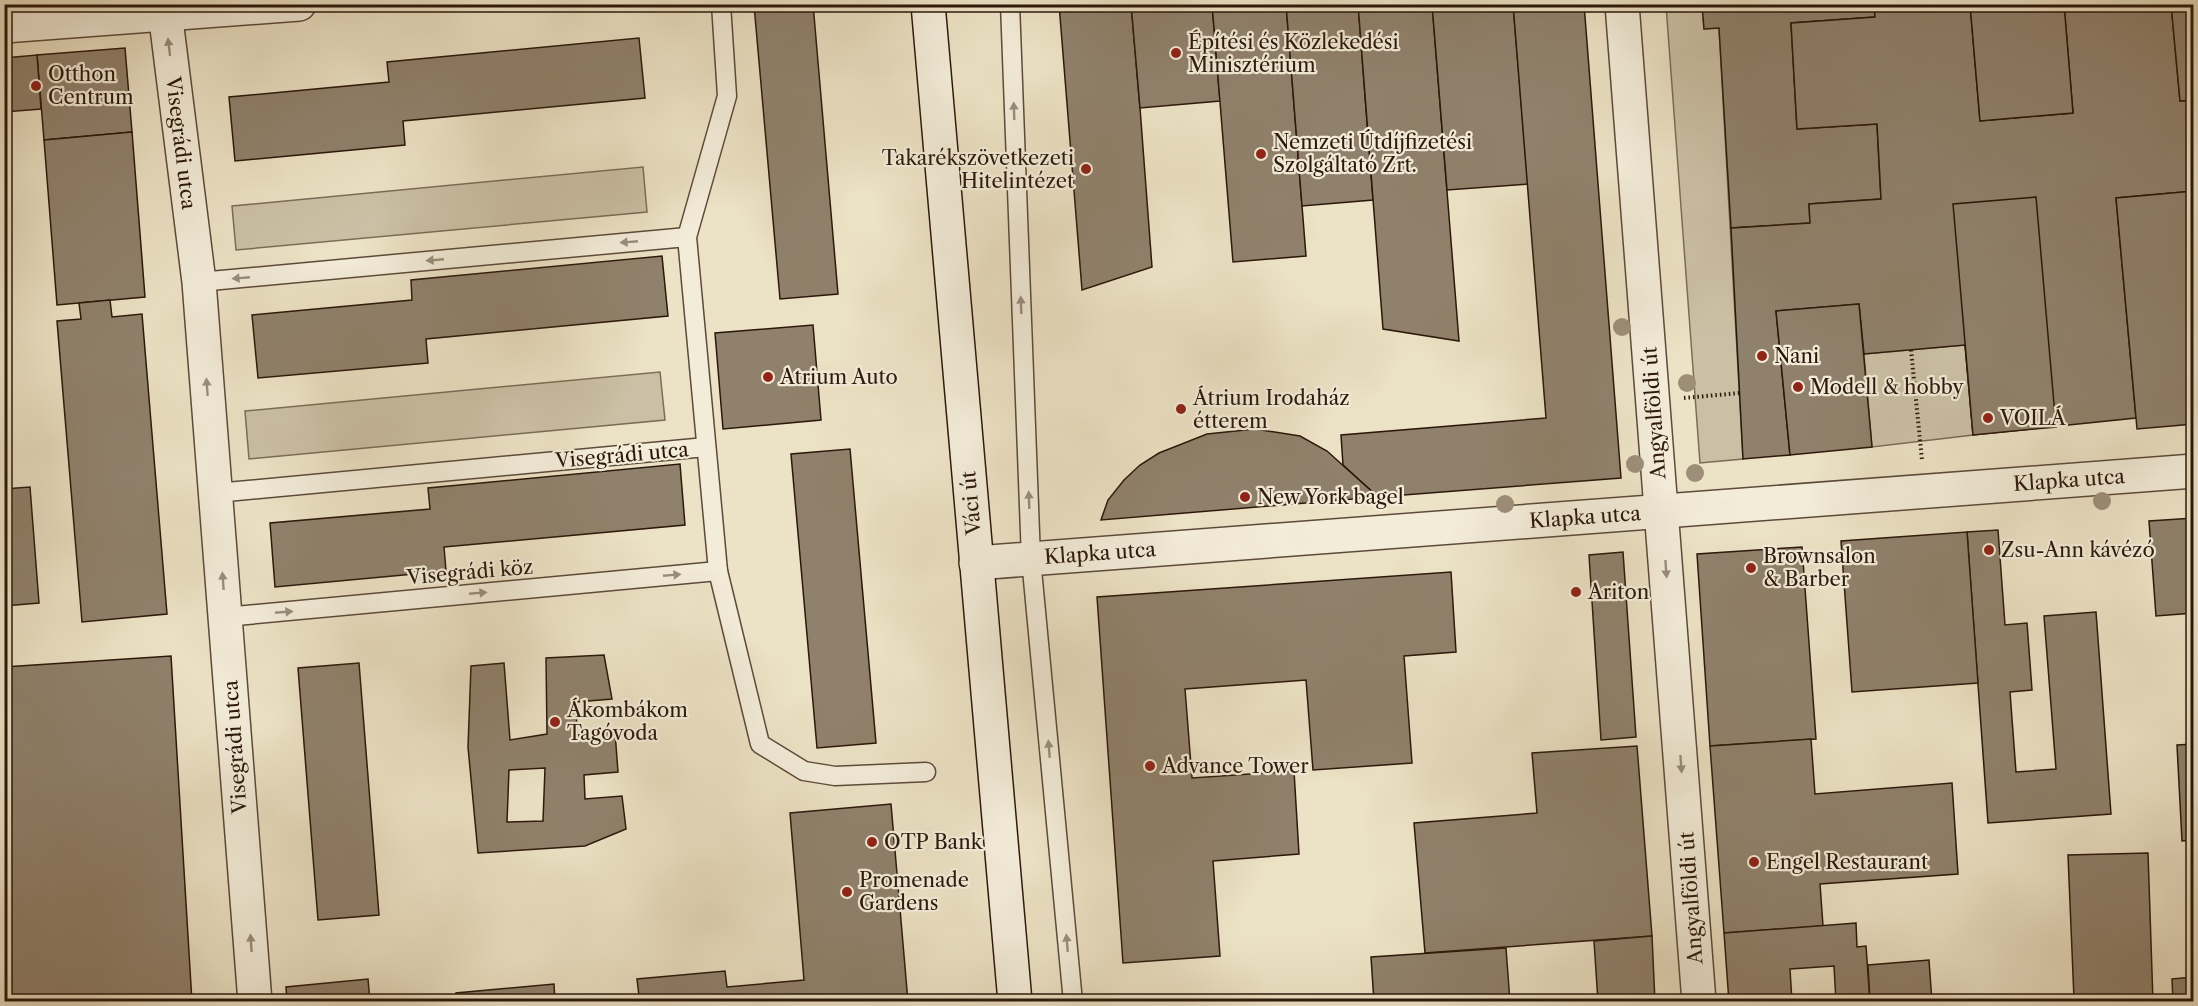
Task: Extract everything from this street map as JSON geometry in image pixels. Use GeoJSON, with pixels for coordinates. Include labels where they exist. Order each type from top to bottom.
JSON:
{"type":"FeatureCollection","features":[{"type":"Feature","properties":{"kind":"street"},"geometry":{"type":"LineString","coordinates":[[4,26],[164,9],[299,4]]}},
{"type":"Feature","properties":{"kind":"street","name":"Váci út"},"geometry":{"type":"LineString","coordinates":[[928,4],[1015,1002]]}},
{"type":"Feature","properties":{"kind":"street","name":"Angyalföldi út"},"geometry":{"type":"LineString","coordinates":[[1622,4],[1699,1002]]}},
{"type":"Feature","properties":{"kind":"street","name":"Visegrádi utca"},"geometry":{"type":"LineString","coordinates":[[164,9],[199,282],[255,1002]]}},
{"type":"Feature","properties":{"kind":"street","name":"Klapka utca"},"geometry":{"type":"LineString","coordinates":[[976,563],[2193,471]]}},
{"type":"Feature","properties":{"kind":"lane"},"geometry":{"type":"LineString","coordinates":[[721,4],[727,96],[687,237],[718,571],[760,744],[804,771],[825,775],[926,772]]}},
{"type":"Feature","properties":{"kind":"lane"},"geometry":{"type":"LineString","coordinates":[[1010,4],[1031,559],[1073,1002]]}},
{"type":"Feature","properties":{"kind":"lane"},"geometry":{"type":"LineString","coordinates":[[199,282],[687,237]]}},
{"type":"Feature","properties":{"kind":"lane","name":"Visegrádi utca"},"geometry":{"type":"LineString","coordinates":[[216,493],[706,447]]}},
{"type":"Feature","properties":{"kind":"lane","name":"Visegrádi köz"},"geometry":{"type":"LineString","coordinates":[[225,617],[530,594],[718,571]]}},
{"type":"Feature","properties":{"kind":"path"},"geometry":{"type":"LineString","coordinates":[[1911,350],[1925,491]]}},
{"type":"Feature","properties":{"kind":"path"},"geometry":{"type":"LineString","coordinates":[[1681,399],[1740,393]]}},
{"type":"Feature","properties":{"kind":"shaded area"},"geometry":{"type":"Polygon","coordinates":[[[1666,5],[1702,5],[1704,29],[1719,28],[1743,459],[1700,463],[1666,5]]]}},
{"type":"Feature","properties":{"kind":"shaded area"},"geometry":{"type":"Polygon","coordinates":[[[643,167],[647,212],[236,250],[232,206],[643,167]]]}},
{"type":"Feature","properties":{"kind":"shaded area"},"geometry":{"type":"Polygon","coordinates":[[[1965,345],[1973,435],[1872,447],[1864,354],[1965,345]]]}},
{"type":"Feature","properties":{"kind":"shaded area"},"geometry":{"type":"Polygon","coordinates":[[[660,372],[665,420],[249,459],[245,411],[660,372]]]}},
{"type":"Feature","properties":{"kind":"building"},"geometry":{"type":"Polygon","coordinates":[[[813,4],[838,294],[780,299],[754,5],[813,4]]]}},
{"type":"Feature","properties":{"kind":"building"},"geometry":{"type":"Polygon","coordinates":[[[1059,4],[1131,4],[1140,108],[1152,267],[1082,290],[1059,4]]]}},
{"type":"Feature","properties":{"kind":"building","name":"Építési és Közlekedési Minisztérium"},"geometry":{"type":"Polygon","coordinates":[[[1131,4],[1212,4],[1220,101],[1140,108],[1131,4]]]}},
{"type":"Feature","properties":{"kind":"building","name":"Nemzeti Útdíjfizetési Szolgáltató Zrt."},"geometry":{"type":"Polygon","coordinates":[[[1212,4],[1286,4],[1306,256],[1233,262],[1212,4]]]}},
{"type":"Feature","properties":{"kind":"building"},"geometry":{"type":"Polygon","coordinates":[[[1286,4],[1358,4],[1373,200],[1302,206],[1286,4]]]}},
{"type":"Feature","properties":{"kind":"building"},"geometry":{"type":"Polygon","coordinates":[[[1358,4],[1432,4],[1459,341],[1383,329],[1358,4]]]}},
{"type":"Feature","properties":{"kind":"building"},"geometry":{"type":"Polygon","coordinates":[[[1432,4],[1513,4],[1528,184],[1447,190],[1432,4]]]}},
{"type":"Feature","properties":{"kind":"building"},"geometry":{"type":"Polygon","coordinates":[[[1513,4],[1584,4],[1621,478],[1378,497],[1343,465],[1341,435],[1546,418],[1513,4]]]}},
{"type":"Feature","properties":{"kind":"building"},"geometry":{"type":"Polygon","coordinates":[[[1702,4],[1874,4],[1875,17],[1791,23],[1797,129],[1877,124],[1881,199],[1809,204],[1810,223],[1731,228],[1719,28],[1704,29],[1702,4]]]}},
{"type":"Feature","properties":{"kind":"building"},"geometry":{"type":"Polygon","coordinates":[[[1874,4],[1970,4],[1980,121],[2073,113],[2064,4],[2171,4],[2180,101],[2194,100],[2194,191],[2116,198],[2136,418],[1973,435],[1965,345],[1864,354],[1859,304],[1776,311],[1790,455],[1743,459],[1731,228],[1810,223],[1809,204],[1881,199],[1877,124],[1797,129],[1791,23],[1875,17],[1874,4]]]}},
{"type":"Feature","properties":{"kind":"building"},"geometry":{"type":"Polygon","coordinates":[[[1970,4],[2064,4],[2073,113],[1980,121],[1970,4]]]}},
{"type":"Feature","properties":{"kind":"building"},"geometry":{"type":"Polygon","coordinates":[[[2171,4],[2194,4],[2194,100],[2180,101],[2171,4]]]}},
{"type":"Feature","properties":{"kind":"building"},"geometry":{"type":"Polygon","coordinates":[[[639,38],[645,98],[403,121],[405,145],[235,161],[229,97],[389,82],[387,62],[639,38]]]}},
{"type":"Feature","properties":{"kind":"building"},"geometry":{"type":"Polygon","coordinates":[[[125,48],[132,132],[44,140],[37,55],[125,48]]]}},
{"type":"Feature","properties":{"kind":"building"},"geometry":{"type":"Polygon","coordinates":[[[37,55],[41,109],[4,112],[4,58],[37,55]]]}},
{"type":"Feature","properties":{"kind":"building"},"geometry":{"type":"Polygon","coordinates":[[[132,132],[145,297],[57,305],[44,140],[132,132]]]}},
{"type":"Feature","properties":{"kind":"building"},"geometry":{"type":"Polygon","coordinates":[[[2194,191],[2194,424],[2137,429],[2116,198],[2194,191]]]}},
{"type":"Feature","properties":{"kind":"building"},"geometry":{"type":"Polygon","coordinates":[[[2036,197],[2056,427],[1973,435],[1953,204],[2036,197]]]}},
{"type":"Feature","properties":{"kind":"building"},"geometry":{"type":"Polygon","coordinates":[[[662,256],[668,316],[426,339],[428,363],[258,378],[252,315],[412,300],[411,280],[662,256]]]}},
{"type":"Feature","properties":{"kind":"building"},"geometry":{"type":"Polygon","coordinates":[[[110,300],[112,317],[142,314],[167,614],[82,622],[57,321],[81,319],[79,303],[110,300]]]}},
{"type":"Feature","properties":{"kind":"building"},"geometry":{"type":"Polygon","coordinates":[[[1859,304],[1872,447],[1790,455],[1776,311],[1859,304]]]}},
{"type":"Feature","properties":{"kind":"building","name":"Atrium Auto"},"geometry":{"type":"Polygon","coordinates":[[[813,325],[821,420],[723,429],[715,333],[813,325]]]}},
{"type":"Feature","properties":{"kind":"building"},"geometry":{"type":"Polygon","coordinates":[[[1255,429],[1300,436],[1327,451],[1378,497],[1101,520],[1108,500],[1124,480],[1140,465],[1159,453],[1207,434],[1255,429]]]}},
{"type":"Feature","properties":{"kind":"building"},"geometry":{"type":"Polygon","coordinates":[[[850,449],[876,743],[817,748],[791,454],[850,449]]]}},
{"type":"Feature","properties":{"kind":"building"},"geometry":{"type":"Polygon","coordinates":[[[680,464],[685,525],[444,547],[446,571],[275,587],[270,523],[430,509],[428,488],[680,464]]]}},
{"type":"Feature","properties":{"kind":"building"},"geometry":{"type":"Polygon","coordinates":[[[30,487],[39,603],[4,606],[4,489],[30,487]]]}},
{"type":"Feature","properties":{"kind":"building"},"geometry":{"type":"Polygon","coordinates":[[[2194,518],[2194,613],[2156,616],[2149,521],[2194,518]]]}},
{"type":"Feature","properties":{"kind":"building"},"geometry":{"type":"Polygon","coordinates":[[[1998,530],[2005,625],[2027,623],[2032,690],[2010,692],[2016,772],[2056,769],[2044,616],[2096,612],[2111,814],[1988,823],[1967,532],[1998,530]]]}},
{"type":"Feature","properties":{"kind":"building"},"geometry":{"type":"Polygon","coordinates":[[[1967,532],[1978,683],[1852,692],[1841,541],[1967,532]]]}},
{"type":"Feature","properties":{"kind":"building"},"geometry":{"type":"Polygon","coordinates":[[[1802,547],[1816,739],[1710,746],[1697,554],[1802,547]]]}},
{"type":"Feature","properties":{"kind":"building"},"geometry":{"type":"Polygon","coordinates":[[[1623,552],[1636,737],[1601,740],[1589,555],[1623,552]]]}},
{"type":"Feature","properties":{"kind":"building","name":"Advance Tower"},"geometry":{"type":"Polygon","coordinates":[[[1451,572],[1456,652],[1404,656],[1412,763],[1313,770],[1306,680],[1185,689],[1192,778],[1294,771],[1299,854],[1213,861],[1220,956],[1123,963],[1097,597],[1451,572]]]}},
{"type":"Feature","properties":{"kind":"building"},"geometry":{"type":"Polygon","coordinates":[[[604,655],[612,699],[576,702],[577,735],[615,732],[618,772],[584,775],[585,799],[622,796],[626,829],[585,846],[478,853],[468,747],[471,666],[504,663],[510,740],[547,734],[546,658],[604,655]],[[545,768],[509,770],[507,822],[543,821],[545,768]]]}},
{"type":"Feature","properties":{"kind":"building"},"geometry":{"type":"Polygon","coordinates":[[[171,656],[192,1002],[4,1002],[4,667],[171,656]]]}},
{"type":"Feature","properties":{"kind":"building"},"geometry":{"type":"Polygon","coordinates":[[[359,663],[379,915],[318,920],[298,668],[359,663]]]}},
{"type":"Feature","properties":{"kind":"building"},"geometry":{"type":"Polygon","coordinates":[[[1811,739],[1815,794],[1952,783],[1958,874],[1820,884],[1823,926],[1724,933],[1710,746],[1811,739]]]}},
{"type":"Feature","properties":{"kind":"building"},"geometry":{"type":"Polygon","coordinates":[[[2194,744],[2194,840],[2182,841],[2177,745],[2194,744]]]}},
{"type":"Feature","properties":{"kind":"building"},"geometry":{"type":"Polygon","coordinates":[[[1637,746],[1652,936],[1425,953],[1414,823],[1537,813],[1532,753],[1637,746]]]}},
{"type":"Feature","properties":{"kind":"building","name":"Promenade Gardens"},"geometry":{"type":"Polygon","coordinates":[[[891,804],[908,1002],[577,1002],[639,996],[637,979],[725,971],[727,987],[804,980],[790,813],[891,804]]]}},
{"type":"Feature","properties":{"kind":"building"},"geometry":{"type":"Polygon","coordinates":[[[2148,853],[2153,1002],[2046,1002],[2074,999],[2068,855],[2148,853]]]}},
{"type":"Feature","properties":{"kind":"building"},"geometry":{"type":"Polygon","coordinates":[[[1856,923],[1857,947],[1866,946],[1870,1002],[1836,1002],[1834,966],[1790,969],[1792,1002],[1729,1002],[1724,933],[1856,923]]]}},
{"type":"Feature","properties":{"kind":"building"},"geometry":{"type":"Polygon","coordinates":[[[1652,936],[1655,1002],[1598,1002],[1594,941],[1652,936]]]}},
{"type":"Feature","properties":{"kind":"building"},"geometry":{"type":"Polygon","coordinates":[[[1506,948],[1510,1002],[1374,1002],[1371,957],[1506,948]]]}},
{"type":"Feature","properties":{"kind":"building"},"geometry":{"type":"Polygon","coordinates":[[[1929,960],[1932,1002],[1870,1002],[1868,965],[1929,960]]]}},
{"type":"Feature","properties":{"kind":"building"},"geometry":{"type":"Polygon","coordinates":[[[2194,977],[2194,1002],[2173,1002],[2172,979],[2194,977]]]}},
{"type":"Feature","properties":{"kind":"building"},"geometry":{"type":"Polygon","coordinates":[[[368,979],[370,1002],[287,1002],[286,987],[368,979]]]}},
{"type":"Feature","properties":{"kind":"building"},"geometry":{"type":"Polygon","coordinates":[[[554,984],[555,1002],[457,1002],[456,993],[554,984]]]}},
{"type":"Feature","properties":{"kind":"place","name":"Építési és Közlekedési Minisztérium"},"geometry":{"type":"Point","coordinates":[1176,53]}},
{"type":"Feature","properties":{"kind":"place","name":"Otthon Centrum"},"geometry":{"type":"Point","coordinates":[36,86]}},
{"type":"Feature","properties":{"kind":"place","name":"Nemzeti Útdíjfizetési Szolgáltató Zrt."},"geometry":{"type":"Point","coordinates":[1261,154]}},
{"type":"Feature","properties":{"kind":"place","name":"Takarékszövetkezeti Hitelintézet"},"geometry":{"type":"Point","coordinates":[1086,169]}},
{"type":"Feature","properties":{"kind":"place","name":"Nani"},"geometry":{"type":"Point","coordinates":[1762,356]}},
{"type":"Feature","properties":{"kind":"place","name":"Atrium Auto"},"geometry":{"type":"Point","coordinates":[768,377]}},
{"type":"Feature","properties":{"kind":"place","name":"Modell & hobby"},"geometry":{"type":"Point","coordinates":[1798,387]}},
{"type":"Feature","properties":{"kind":"place","name":"Átrium Irodaház étterem"},"geometry":{"type":"Point","coordinates":[1181,409]}},
{"type":"Feature","properties":{"kind":"place","name":"VOILÁ"},"geometry":{"type":"Point","coordinates":[1988,418]}},
{"type":"Feature","properties":{"kind":"place","name":"New York bagel"},"geometry":{"type":"Point","coordinates":[1245,497]}},
{"type":"Feature","properties":{"kind":"place","name":"Zsu-Ann kávézó"},"geometry":{"type":"Point","coordinates":[1989,550]}},
{"type":"Feature","properties":{"kind":"place","name":"Brownsalon & Barber"},"geometry":{"type":"Point","coordinates":[1751,568]}},
{"type":"Feature","properties":{"kind":"place","name":"Ariton"},"geometry":{"type":"Point","coordinates":[1576,592]}},
{"type":"Feature","properties":{"kind":"place","name":"Ákombákom Tagóvoda"},"geometry":{"type":"Point","coordinates":[555,722]}},
{"type":"Feature","properties":{"kind":"place","name":"Advance Tower"},"geometry":{"type":"Point","coordinates":[1150,766]}},
{"type":"Feature","properties":{"kind":"place","name":"OTP Bank"},"geometry":{"type":"Point","coordinates":[872,842]}},
{"type":"Feature","properties":{"kind":"place","name":"Engel Restaurant"},"geometry":{"type":"Point","coordinates":[1754,862]}},
{"type":"Feature","properties":{"kind":"place","name":"Promenade Gardens"},"geometry":{"type":"Point","coordinates":[847,892]}}]}
